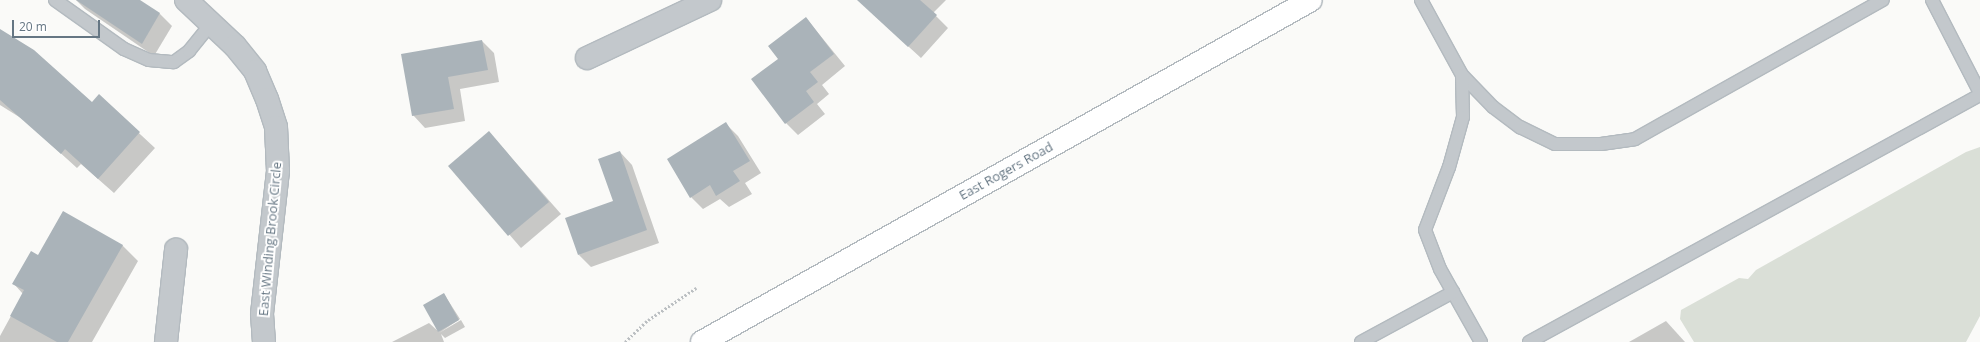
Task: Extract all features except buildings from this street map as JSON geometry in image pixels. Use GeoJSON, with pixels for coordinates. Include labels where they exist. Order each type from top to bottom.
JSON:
{"type":"FeatureCollection","features":[{"type":"Feature","properties":{"kind":"main road","name":"East Rogers Road"},"geometry":{"type":"LineString","coordinates":[[702,342],[1311,0]]}},
{"type":"Feature","properties":{"kind":"street","name":"East Winding Brook Circle"},"geometry":{"type":"LineString","coordinates":[[186,0],[235,46],[255,72],[267,98],[276,127],[278,171],[262,314],[264,342]]}},
{"type":"Feature","properties":{"kind":"street"},"geometry":{"type":"LineString","coordinates":[[587,58],[710,0]]}},
{"type":"Feature","properties":{"kind":"street"},"geometry":{"type":"LineString","coordinates":[[166,342],[176,250]]}},
{"type":"Feature","properties":{"kind":"lane"},"geometry":{"type":"LineString","coordinates":[[54,0],[124,49],[148,60],[174,62],[189,51],[211,24]]}},
{"type":"Feature","properties":{"kind":"lane"},"geometry":{"type":"LineString","coordinates":[[1421,0],[1462,75],[1493,107],[1520,127],[1555,144],[1601,144],[1635,139],[1883,0]]}},
{"type":"Feature","properties":{"kind":"lane"},"geometry":{"type":"LineString","coordinates":[[1529,342],[1980,94],[1932,0]]}},
{"type":"Feature","properties":{"kind":"lane"},"geometry":{"type":"LineString","coordinates":[[1462,75],[1463,118],[1449,167],[1425,230],[1453,292],[1480,342]]}},
{"type":"Feature","properties":{"kind":"lane"},"geometry":{"type":"LineString","coordinates":[[1361,342],[1453,292]]}},
{"type":"Feature","properties":{"kind":"path"},"geometry":{"type":"LineString","coordinates":[[625,342],[648,320],[696,288]]}},
{"type":"Feature","properties":{"kind":"shaded area"},"geometry":{"type":"Polygon","coordinates":[[[1980,147],[1980,316],[1966,342],[1694,342],[1680,319],[1681,310],[1739,278],[1748,279],[1756,270],[1966,152],[1980,147]]]}}]}
